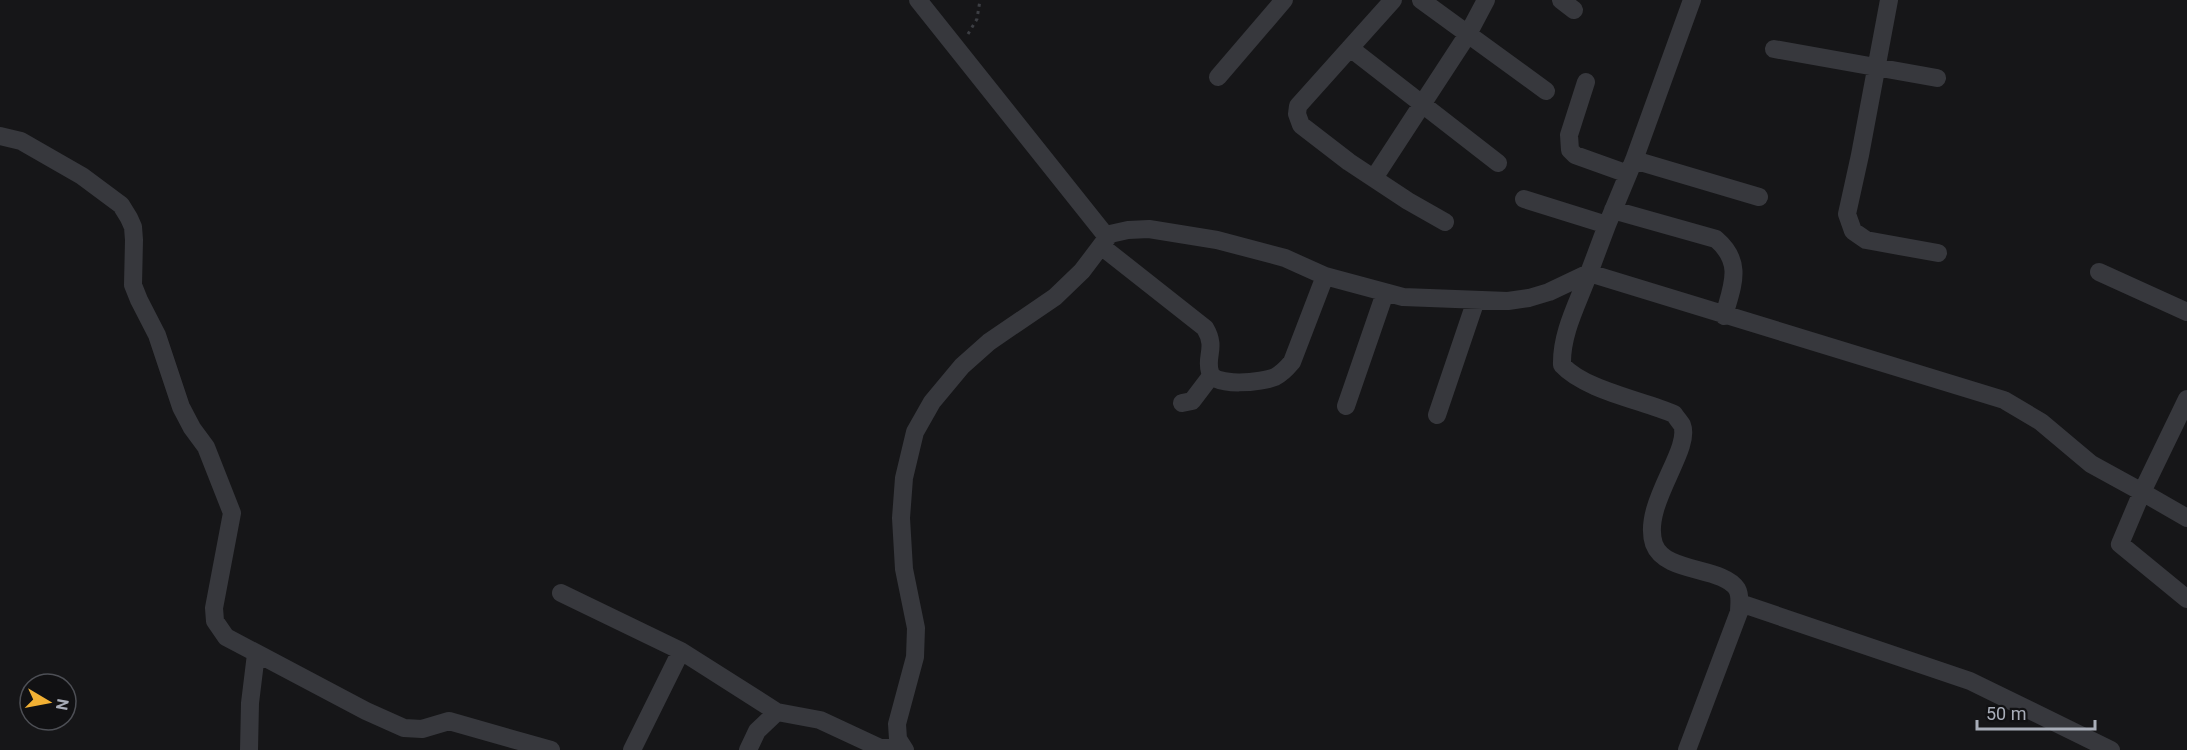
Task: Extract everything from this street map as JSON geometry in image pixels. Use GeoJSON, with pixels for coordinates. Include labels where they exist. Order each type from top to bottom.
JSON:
{"type":"FeatureCollection","features":[{"type":"Feature","properties":{"kind":"street"},"geometry":{"type":"LineString","coordinates":[[918,0],[958,48],[1104,242],[1205,328],[1211,338],[1209,371],[1211,376],[1218,380],[1245,382],[1270,378],[1284,371],[1292,362],[1325,276]]}},
{"type":"Feature","properties":{"kind":"street"},"geometry":{"type":"LineString","coordinates":[[1218,77],[1284,0]]}},
{"type":"Feature","properties":{"kind":"street"},"geometry":{"type":"LineString","coordinates":[[1393,0],[1298,106],[1297,114],[1301,125],[1349,162],[1445,222]]}},
{"type":"Feature","properties":{"kind":"street"},"geometry":{"type":"LineString","coordinates":[[1421,0],[1546,91]]}},
{"type":"Feature","properties":{"kind":"street"},"geometry":{"type":"LineString","coordinates":[[1374,178],[1468,34],[1486,0]]}},
{"type":"Feature","properties":{"kind":"street"},"geometry":{"type":"LineString","coordinates":[[1687,750],[1739,612],[1737,589],[1727,580],[1682,565],[1661,555],[1655,546],[1652,533],[1656,506],[1681,446],[1682,426],[1674,414],[1585,382],[1562,365],[1561,350],[1564,335],[1631,167],[1692,0]]}},
{"type":"Feature","properties":{"kind":"street"},"geometry":{"type":"LineString","coordinates":[[1889,0],[1847,214],[1853,231],[1866,240],[1938,253]]}},
{"type":"Feature","properties":{"kind":"street"},"geometry":{"type":"LineString","coordinates":[[1350,48],[1498,163]]}},
{"type":"Feature","properties":{"kind":"street"},"geometry":{"type":"LineString","coordinates":[[1774,50],[1937,78]]}},
{"type":"Feature","properties":{"kind":"street"},"geometry":{"type":"LineString","coordinates":[[1586,82],[1569,135],[1570,150],[1575,154],[1759,197]]}},
{"type":"Feature","properties":{"kind":"street"},"geometry":{"type":"LineString","coordinates":[[0,136],[21,141],[82,176],[121,205],[129,218],[133,227],[134,285],[138,300],[157,334],[181,407],[192,428],[206,447],[232,513],[214,608],[215,621],[226,637],[366,711],[404,728],[422,729],[449,722],[551,750]]}},
{"type":"Feature","properties":{"kind":"street"},"geometry":{"type":"LineString","coordinates":[[1524,199],[1716,239],[1732,258],[1734,269],[1734,279],[1724,316]]}},
{"type":"Feature","properties":{"kind":"street"},"geometry":{"type":"LineString","coordinates":[[904,749],[898,739],[897,724],[915,657],[916,628],[904,569],[901,518],[904,478],[915,432],[932,402],[962,366],[989,342],[1055,297],[1082,271],[1110,234],[1128,230],[1149,230],[1216,240],[1285,258],[1325,276],[1403,297],[1508,301],[1549,292],[1589,273],[2004,400],[2040,422],[2091,464],[2187,518]]}},
{"type":"Feature","properties":{"kind":"street"},"geometry":{"type":"LineString","coordinates":[[2099,272],[2187,312]]}},
{"type":"Feature","properties":{"kind":"street"},"geometry":{"type":"LineString","coordinates":[[1346,406],[1385,293]]}},
{"type":"Feature","properties":{"kind":"street"},"geometry":{"type":"LineString","coordinates":[[1437,415],[1476,300]]}},
{"type":"Feature","properties":{"kind":"street"},"geometry":{"type":"LineString","coordinates":[[1182,403],[1192,401],[1211,376]]}},
{"type":"Feature","properties":{"kind":"street"},"geometry":{"type":"LineString","coordinates":[[2186,404],[2142,492],[2120,544],[2187,599]]}},
{"type":"Feature","properties":{"kind":"street"},"geometry":{"type":"LineString","coordinates":[[561,593],[681,651],[777,712],[820,720],[875,748],[904,749]]}},
{"type":"Feature","properties":{"kind":"street"},"geometry":{"type":"LineString","coordinates":[[1740,603],[1970,681],[2111,750]]}},
{"type":"Feature","properties":{"kind":"street"},"geometry":{"type":"LineString","coordinates":[[632,750],[681,651]]}},
{"type":"Feature","properties":{"kind":"street"},"geometry":{"type":"LineString","coordinates":[[249,750],[250,703],[256,654]]}},
{"type":"Feature","properties":{"kind":"street"},"geometry":{"type":"LineString","coordinates":[[748,750],[757,731],[777,712]]}},
{"type":"Feature","properties":{"kind":"path"},"geometry":{"type":"LineString","coordinates":[[958,48],[976,19],[980,0]]}}]}
